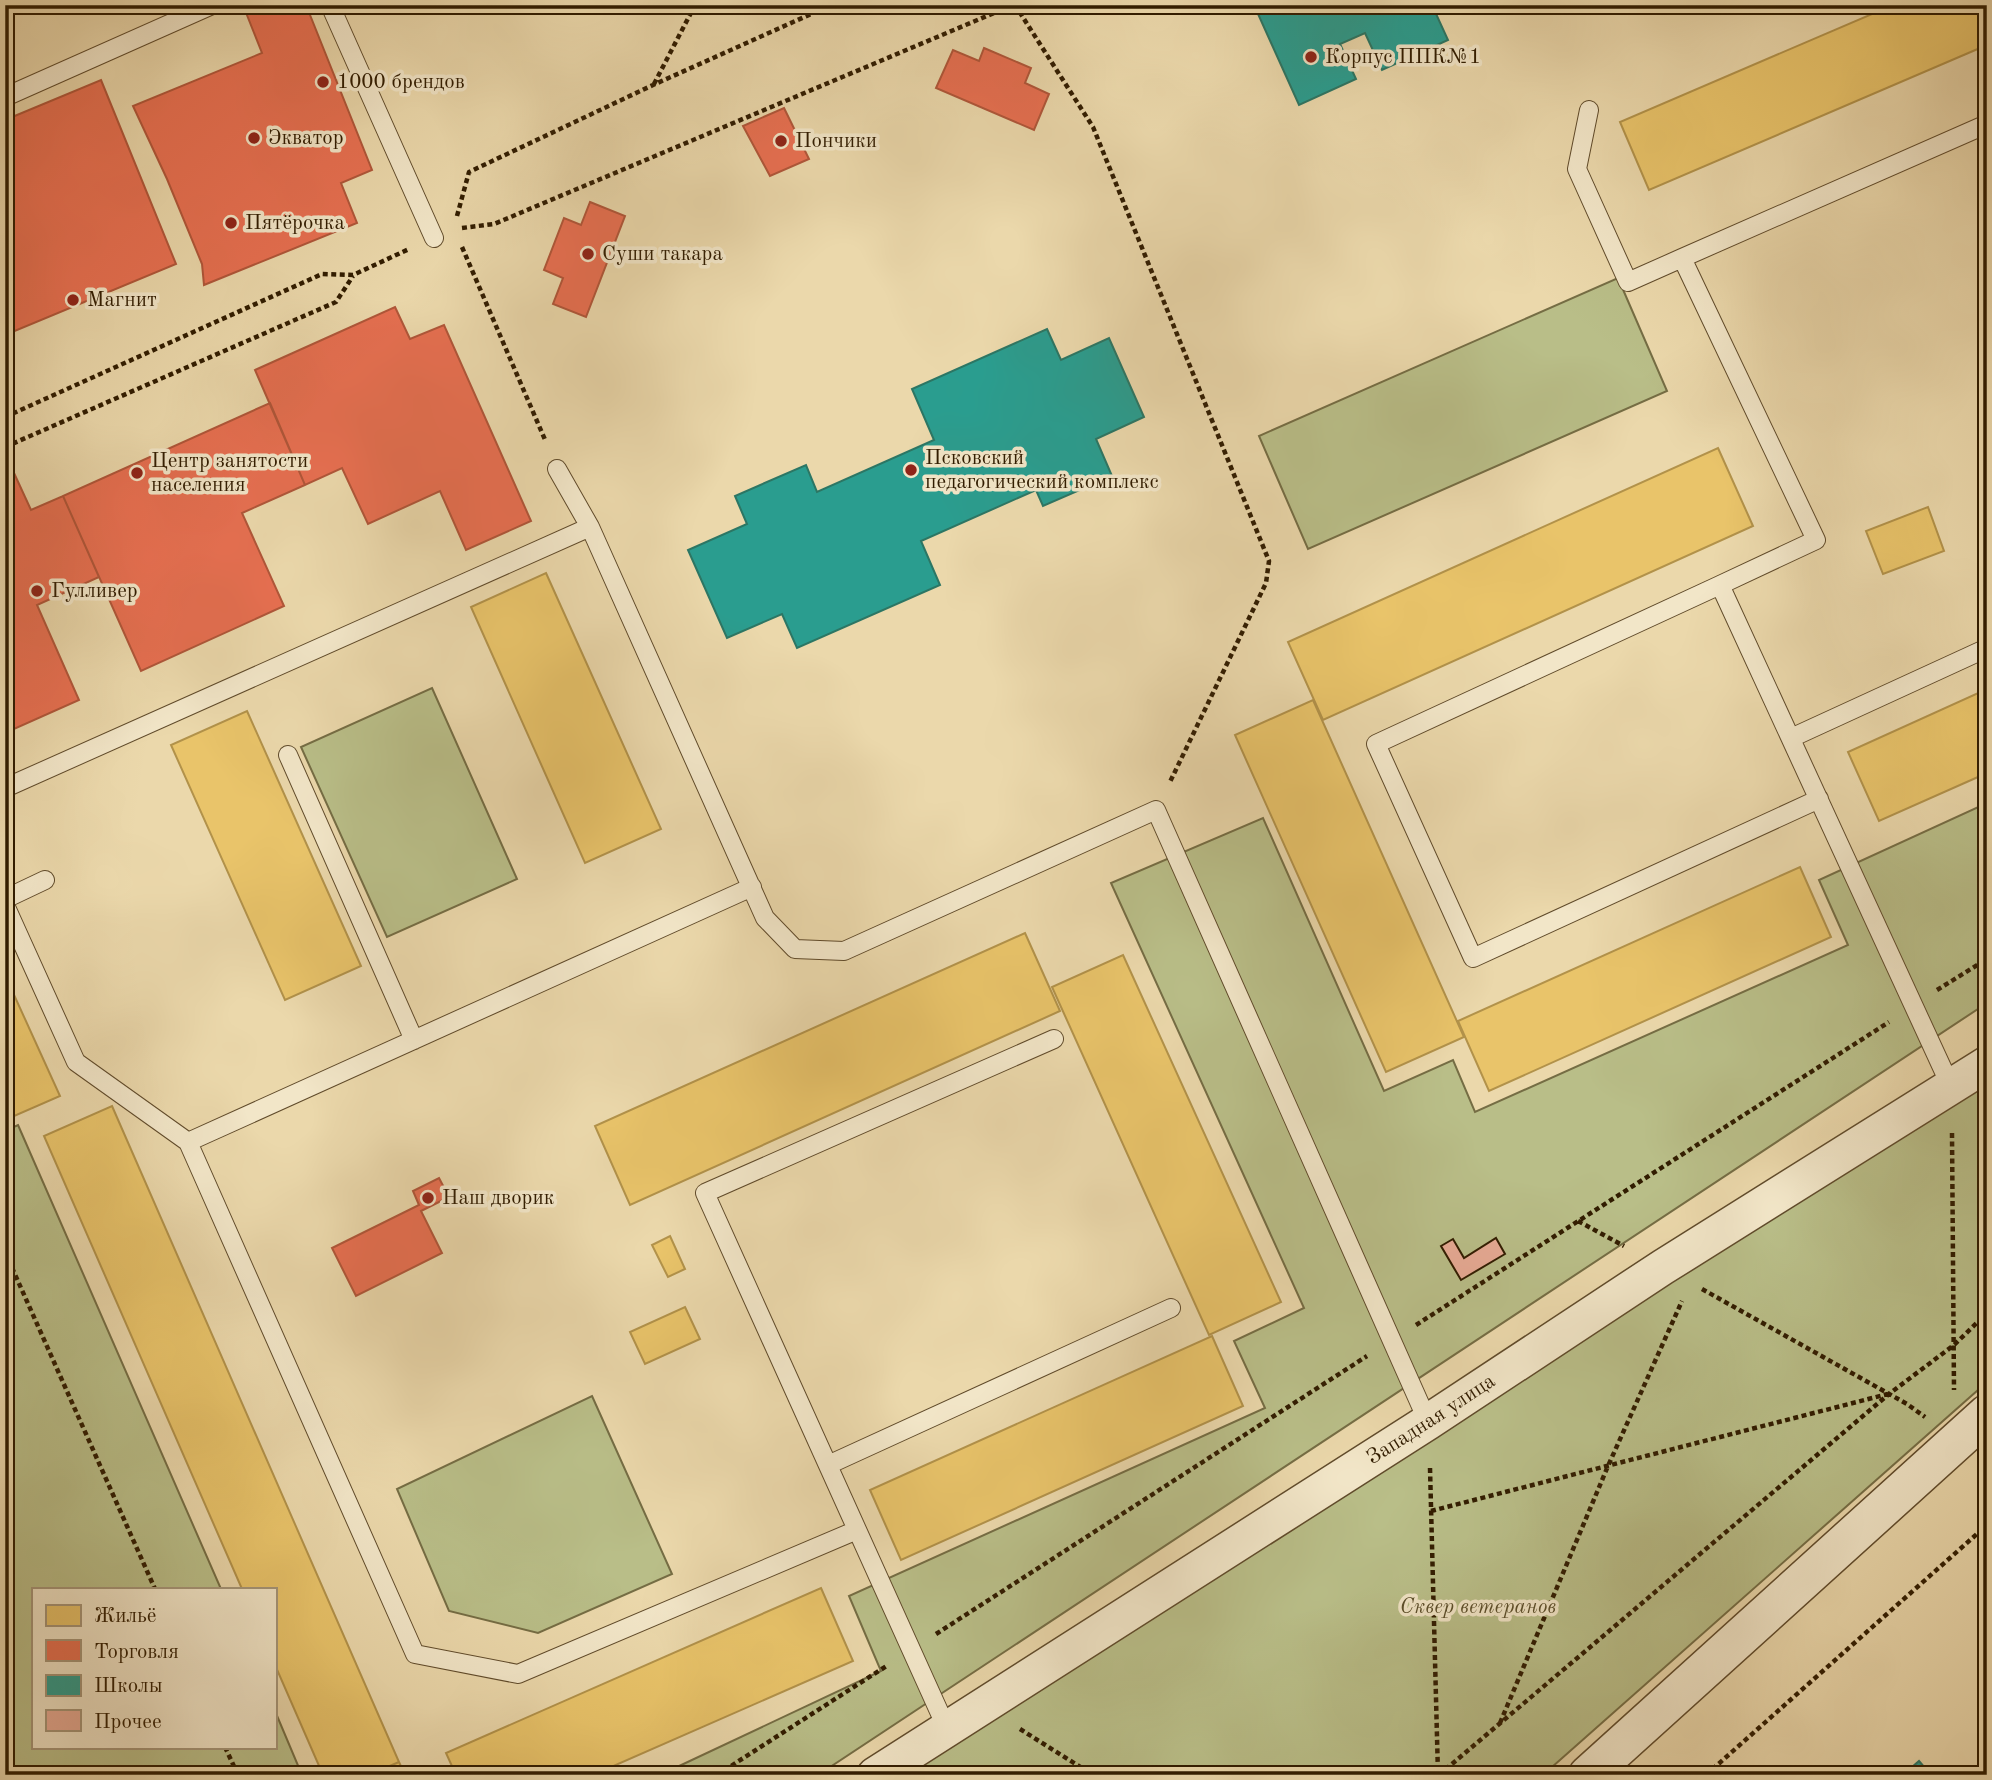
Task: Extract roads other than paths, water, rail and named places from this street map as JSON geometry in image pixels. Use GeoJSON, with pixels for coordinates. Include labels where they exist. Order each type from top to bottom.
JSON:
{"type":"FeatureCollection","features":[{"type":"Feature","properties":{"kind":"street","name":"Западная улица"},"geometry":{"type":"LineString","coordinates":[[875,1775],[1429,1422],[1677,1275],[1987,1064]]}},
{"type":"Feature","properties":{"kind":"street"},"geometry":{"type":"LineString","coordinates":[[1588,1775],[1944,1433],[1987,1413]]}},
{"type":"Feature","properties":{"kind":"lane"},"geometry":{"type":"LineString","coordinates":[[5,97],[212,5]]}},
{"type":"Feature","properties":{"kind":"lane"},"geometry":{"type":"LineString","coordinates":[[330,5],[434,238]]}},
{"type":"Feature","properties":{"kind":"lane"},"geometry":{"type":"LineString","coordinates":[[1589,110],[1577,169],[1628,282],[1987,124]]}},
{"type":"Feature","properties":{"kind":"lane"},"geometry":{"type":"LineString","coordinates":[[1682,258],[1816,540],[1376,744],[1473,958],[1819,799]]}},
{"type":"Feature","properties":{"kind":"lane"},"geometry":{"type":"LineString","coordinates":[[557,469],[590,527],[765,918],[795,949],[844,951],[1156,810],[1429,1422]]}},
{"type":"Feature","properties":{"kind":"lane"},"geometry":{"type":"LineString","coordinates":[[5,788],[590,527]]}},
{"type":"Feature","properties":{"kind":"lane"},"geometry":{"type":"LineString","coordinates":[[1720,585],[1951,1087]]}},
{"type":"Feature","properties":{"kind":"lane"},"geometry":{"type":"LineString","coordinates":[[1791,738],[1987,648]]}},
{"type":"Feature","properties":{"kind":"lane"},"geometry":{"type":"LineString","coordinates":[[288,755],[414,1040]]}},
{"type":"Feature","properties":{"kind":"lane"},"geometry":{"type":"LineString","coordinates":[[5,899],[45,880]]}},
{"type":"Feature","properties":{"kind":"lane"},"geometry":{"type":"LineString","coordinates":[[188,1142],[752,887]]}},
{"type":"Feature","properties":{"kind":"lane"},"geometry":{"type":"LineString","coordinates":[[5,905],[76,1062],[188,1142],[415,1654],[518,1674],[857,1530]]}},
{"type":"Feature","properties":{"kind":"lane"},"geometry":{"type":"LineString","coordinates":[[947,1729],[705,1194],[1054,1039]]}},
{"type":"Feature","properties":{"kind":"lane"},"geometry":{"type":"LineString","coordinates":[[828,1465],[1171,1308]]}},
{"type":"Feature","properties":{"kind":"place","name":"Корпус ППК№1"},"geometry":{"type":"Point","coordinates":[1311,57]}},
{"type":"Feature","properties":{"kind":"place","name":"1000 брендов"},"geometry":{"type":"Point","coordinates":[323,82]}},
{"type":"Feature","properties":{"kind":"place","name":"Экватор"},"geometry":{"type":"Point","coordinates":[254,138]}},
{"type":"Feature","properties":{"kind":"place","name":"Пончики"},"geometry":{"type":"Point","coordinates":[781,141]}},
{"type":"Feature","properties":{"kind":"place","name":"Пятёрочка"},"geometry":{"type":"Point","coordinates":[231,223]}},
{"type":"Feature","properties":{"kind":"place","name":"Суши такара"},"geometry":{"type":"Point","coordinates":[588,254]}},
{"type":"Feature","properties":{"kind":"place","name":"Магнит"},"geometry":{"type":"Point","coordinates":[73,300]}},
{"type":"Feature","properties":{"kind":"place","name":"Псковский педагогический комплекс"},"geometry":{"type":"Point","coordinates":[911,470]}},
{"type":"Feature","properties":{"kind":"place","name":"Центр занятости населения"},"geometry":{"type":"Point","coordinates":[137,473]}},
{"type":"Feature","properties":{"kind":"place","name":"Гулливер"},"geometry":{"type":"Point","coordinates":[37,591]}},
{"type":"Feature","properties":{"kind":"place","name":"Наш дворик"},"geometry":{"type":"Point","coordinates":[428,1198]}},
{"type":"Feature","properties":{"kind":"park label","name":"Сквер ветеранов"},"geometry":{"type":"Point","coordinates":[1478,1607]}}]}
